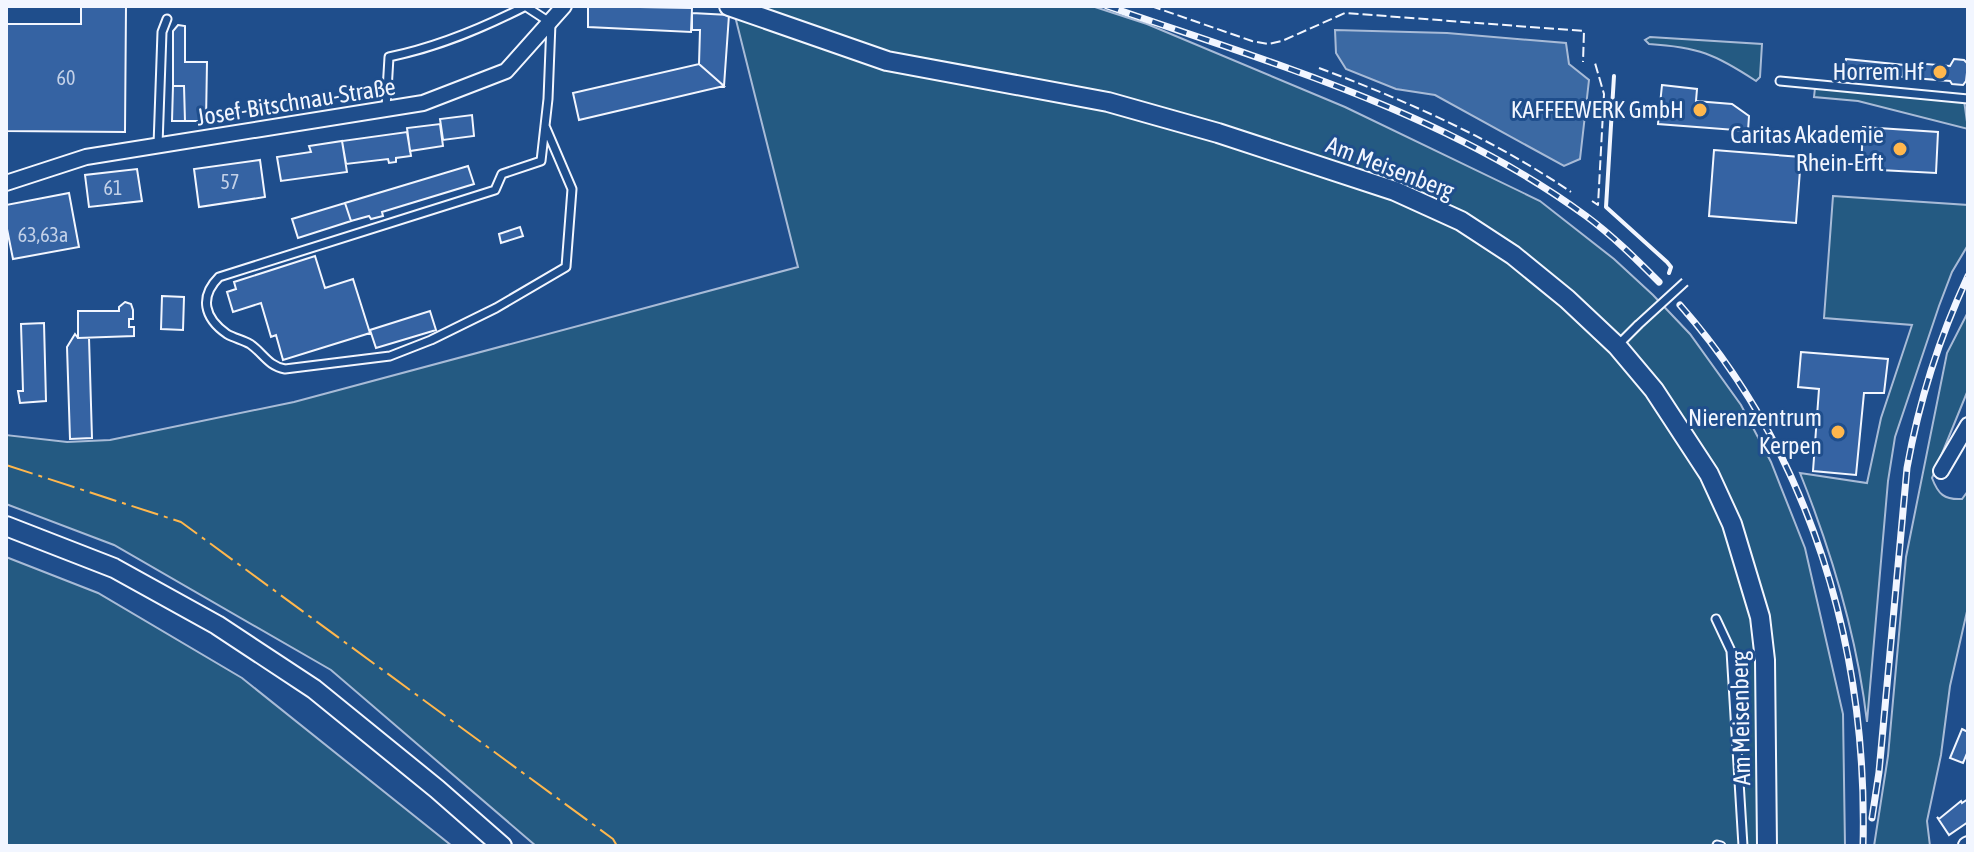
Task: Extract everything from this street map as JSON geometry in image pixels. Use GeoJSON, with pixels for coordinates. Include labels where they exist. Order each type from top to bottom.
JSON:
{"type":"FeatureCollection","features":[{"type":"Feature","properties":{"kind":"street","name":"Josef-Bitschnau-Straße"},"geometry":{"type":"LineString","coordinates":[[6,183],[86,157],[423,103],[506,71],[564,6]]}},
{"type":"Feature","properties":{"kind":"street","name":"Am Meisenberg"},"geometry":{"type":"LineString","coordinates":[[729,6],[887,61],[1108,102],[1218,133],[1395,191],[1461,221],[1513,255],[1567,299],[1617,346],[1654,390],[1709,474],[1732,524],[1760,617],[1765,660],[1767,846]]}},
{"type":"Feature","properties":{"kind":"street"},"geometry":{"type":"LineString","coordinates":[[1941,471],[1968,425]]}},
{"type":"Feature","properties":{"kind":"street"},"geometry":{"type":"LineString","coordinates":[[6,526],[114,568],[217,625],[314,689],[502,846]]}},
{"type":"Feature","properties":{"kind":"lane"},"geometry":{"type":"LineString","coordinates":[[386,110],[389,57],[419,51],[477,31],[525,6],[551,23],[541,161],[502,174],[495,190],[219,277],[205,296],[206,307],[216,325],[249,344],[274,367],[285,369],[390,356],[496,308],[566,267],[572,189],[545,126]]}},
{"type":"Feature","properties":{"kind":"lane"},"geometry":{"type":"LineString","coordinates":[[158,147],[162,32],[167,19]]}},
{"type":"Feature","properties":{"kind":"lane"},"geometry":{"type":"LineString","coordinates":[[1780,81],[1968,99]]}},
{"type":"Feature","properties":{"kind":"lane"},"geometry":{"type":"LineString","coordinates":[[1617,346],[1685,282]]}},
{"type":"Feature","properties":{"kind":"lane"},"geometry":{"type":"LineString","coordinates":[[1716,619],[1731,651],[1743,846]]}},
{"type":"Feature","properties":{"kind":"shaded area"},"geometry":{"type":"Polygon","coordinates":[[[728,6],[1092,6],[1147,24],[1345,107],[1540,201],[1614,259],[1690,334],[1741,405],[1771,462],[1805,548],[1843,714],[1845,846],[536,846],[331,670],[114,545],[6,504],[6,435],[67,442],[110,440],[294,402],[798,267],[734,12],[728,6]]]}},
{"type":"Feature","properties":{"kind":"shaded area"},"geometry":{"type":"Polygon","coordinates":[[[1335,30],[1447,33],[1566,43],[1569,64],[1589,80],[1580,159],[1564,166],[1435,95],[1396,89],[1346,69],[1336,53],[1335,30]]]}},
{"type":"Feature","properties":{"kind":"shaded area"},"geometry":{"type":"Polygon","coordinates":[[[1650,37],[1762,44],[1760,77],[1756,81],[1717,58],[1694,50],[1649,44],[1645,40],[1650,37]]]}},
{"type":"Feature","properties":{"kind":"shaded area"},"geometry":{"type":"Polygon","coordinates":[[[1815,88],[1964,100],[1968,129],[1858,101],[1814,97],[1815,88]]]}},
{"type":"Feature","properties":{"kind":"shaded area"},"geometry":{"type":"Polygon","coordinates":[[[1833,196],[1968,205],[1968,245],[1952,272],[1939,306],[1895,437],[1888,481],[1867,722],[1857,658],[1842,595],[1800,473],[1867,483],[1881,418],[1912,325],[1824,318],[1833,196]]]}},
{"type":"Feature","properties":{"kind":"shaded area"},"geometry":{"type":"Polygon","coordinates":[[[1968,312],[1968,390],[1932,478],[1939,492],[1946,497],[1962,499],[1968,491],[1968,607],[1950,686],[1941,755],[1927,821],[1930,846],[1874,846],[1888,756],[1906,557],[1947,353],[1968,312]]]}},
{"type":"Feature","properties":{"kind":"shaded area"},"geometry":{"type":"Polygon","coordinates":[[[6,557],[98,593],[242,678],[452,846],[6,846],[6,557]]]}},
{"type":"Feature","properties":{"kind":"building"},"geometry":{"type":"Polygon","coordinates":[[[81,6],[126,6],[125,132],[6,131],[6,24],[81,24],[81,6]]]}},
{"type":"Feature","properties":{"kind":"building"},"geometry":{"type":"Polygon","coordinates":[[[588,6],[692,8],[691,32],[588,27],[588,6]]]}},
{"type":"Feature","properties":{"kind":"building"},"geometry":{"type":"Polygon","coordinates":[[[692,13],[729,15],[724,86],[699,64],[700,30],[692,30],[692,13]]]}},
{"type":"Feature","properties":{"kind":"building"},"geometry":{"type":"Polygon","coordinates":[[[178,25],[185,26],[185,62],[207,62],[206,121],[185,121],[184,86],[173,86],[173,31],[178,25]]]}},
{"type":"Feature","properties":{"kind":"building"},"geometry":{"type":"Polygon","coordinates":[[[1846,59],[1904,65],[1903,77],[1844,72],[1846,59]]]}},
{"type":"Feature","properties":{"kind":"building","name":"Horrem Hf"},"geometry":{"type":"Polygon","coordinates":[[[1954,59],[1964,60],[1968,64],[1963,85],[1913,78],[1914,63],[1950,66],[1954,59]]]}},
{"type":"Feature","properties":{"kind":"building"},"geometry":{"type":"Polygon","coordinates":[[[699,64],[724,86],[579,120],[573,93],[699,64]]]}},
{"type":"Feature","properties":{"kind":"building","name":"KAFFEEWERK GmbH"},"geometry":{"type":"Polygon","coordinates":[[[1662,85],[1697,89],[1696,101],[1732,104],[1749,116],[1748,131],[1658,124],[1662,85]]]}},
{"type":"Feature","properties":{"kind":"building"},"geometry":{"type":"Polygon","coordinates":[[[173,86],[184,86],[185,121],[172,121],[173,86]]]}},
{"type":"Feature","properties":{"kind":"building"},"geometry":{"type":"Polygon","coordinates":[[[472,115],[474,136],[443,140],[440,119],[472,115]]]}},
{"type":"Feature","properties":{"kind":"building"},"geometry":{"type":"Polygon","coordinates":[[[440,124],[443,146],[410,151],[407,128],[440,124]]]}},
{"type":"Feature","properties":{"kind":"building","name":"Caritas Akademie Rhein-Erft"},"geometry":{"type":"Polygon","coordinates":[[[1863,127],[1938,132],[1936,173],[1861,169],[1863,127]]]}},
{"type":"Feature","properties":{"kind":"building"},"geometry":{"type":"Polygon","coordinates":[[[407,132],[411,156],[396,158],[396,162],[389,163],[388,159],[346,164],[342,141],[407,132]]]}},
{"type":"Feature","properties":{"kind":"building"},"geometry":{"type":"Polygon","coordinates":[[[342,141],[347,172],[281,181],[277,157],[311,152],[309,146],[342,141]]]}},
{"type":"Feature","properties":{"kind":"building"},"geometry":{"type":"Polygon","coordinates":[[[1714,150],[1801,157],[1796,223],[1709,216],[1714,150]]]}},
{"type":"Feature","properties":{"kind":"building"},"geometry":{"type":"Polygon","coordinates":[[[260,160],[265,197],[199,207],[194,169],[260,160]]]}},
{"type":"Feature","properties":{"kind":"building"},"geometry":{"type":"Polygon","coordinates":[[[468,166],[474,184],[382,212],[383,216],[351,221],[345,203],[468,166]]]}},
{"type":"Feature","properties":{"kind":"building"},"geometry":{"type":"Polygon","coordinates":[[[137,169],[142,201],[89,207],[85,175],[137,169]]]}},
{"type":"Feature","properties":{"kind":"building"},"geometry":{"type":"Polygon","coordinates":[[[69,193],[79,247],[13,259],[6,224],[6,205],[69,193]]]}},
{"type":"Feature","properties":{"kind":"building"},"geometry":{"type":"Polygon","coordinates":[[[345,203],[351,221],[298,238],[292,219],[345,203]]]}},
{"type":"Feature","properties":{"kind":"building"},"geometry":{"type":"Polygon","coordinates":[[[520,227],[523,236],[501,243],[499,234],[520,227]]]}},
{"type":"Feature","properties":{"kind":"building"},"geometry":{"type":"Polygon","coordinates":[[[315,256],[325,288],[353,279],[370,333],[283,360],[276,335],[271,337],[261,303],[233,312],[227,292],[236,289],[234,282],[315,256]]]}},
{"type":"Feature","properties":{"kind":"building"},"geometry":{"type":"Polygon","coordinates":[[[162,296],[184,297],[183,330],[161,329],[162,296]]]}},
{"type":"Feature","properties":{"kind":"building"},"geometry":{"type":"Polygon","coordinates":[[[125,302],[131,304],[133,310],[129,327],[134,327],[134,336],[78,338],[78,311],[119,311],[125,302]]]}},
{"type":"Feature","properties":{"kind":"building"},"geometry":{"type":"Polygon","coordinates":[[[430,311],[436,330],[376,348],[370,330],[430,311]]]}},
{"type":"Feature","properties":{"kind":"building"},"geometry":{"type":"Polygon","coordinates":[[[44,323],[46,401],[20,403],[18,391],[23,391],[21,324],[44,323]]]}},
{"type":"Feature","properties":{"kind":"building"},"geometry":{"type":"Polygon","coordinates":[[[75,334],[78,338],[89,338],[92,438],[70,439],[67,347],[75,334]]]}},
{"type":"Feature","properties":{"kind":"building","name":"Nierenzentrum Kerpen"},"geometry":{"type":"Polygon","coordinates":[[[1801,352],[1888,359],[1884,393],[1864,393],[1856,475],[1813,471],[1819,389],[1798,387],[1801,352]]]}},
{"type":"Feature","properties":{"kind":"building"},"geometry":{"type":"Polygon","coordinates":[[[1962,729],[1968,732],[1968,751],[1963,763],[1950,758],[1962,729]]]}},
{"type":"Feature","properties":{"kind":"building"},"geometry":{"type":"Polygon","coordinates":[[[1968,799],[1968,822],[1949,835],[1937,817],[1939,819],[1968,799]]]}},
{"type":"Feature","properties":{"kind":"railway"},"geometry":{"type":"LineString","coordinates":[[1107,6],[1355,93],[1474,147],[1531,179],[1586,216],[1659,282]]}},
{"type":"Feature","properties":{"kind":"railway"},"geometry":{"type":"LineString","coordinates":[[1872,818],[1907,468],[1931,370],[1968,276]]}},
{"type":"Feature","properties":{"kind":"railway"},"geometry":{"type":"LineString","coordinates":[[1680,305],[1726,363],[1765,425],[1797,490],[1822,558],[1842,628],[1855,699],[1862,772],[1863,846]]}},
{"type":"Feature","properties":{"kind":"fence"},"geometry":{"type":"LineString","coordinates":[[1151,6],[1268,44],[1282,41],[1345,13],[1584,31],[1583,62]]}},
{"type":"Feature","properties":{"kind":"fence"},"geometry":{"type":"LineString","coordinates":[[1592,201],[1598,205],[1604,94],[1595,63]]}},
{"type":"Feature","properties":{"kind":"fence"},"geometry":{"type":"LineString","coordinates":[[1319,68],[1449,122],[1571,192]]}},
{"type":"Feature","properties":{"kind":"wall"},"geometry":{"type":"LineString","coordinates":[[1614,76],[1606,207],[1667,262],[1671,267],[1669,273]]}},
{"type":"Feature","properties":{"kind":"power"},"geometry":{"type":"LineString","coordinates":[[6,465],[181,522],[613,839],[617,846]]}},
{"type":"Feature","properties":{"kind":"place","name":"Horrem Hf"},"geometry":{"type":"Point","coordinates":[1940,72]}},
{"type":"Feature","properties":{"kind":"place","name":"KAFFEEWERK GmbH"},"geometry":{"type":"Point","coordinates":[1700,110]}},
{"type":"Feature","properties":{"kind":"place","name":"Caritas Akademie Rhein-Erft"},"geometry":{"type":"Point","coordinates":[1900,149]}},
{"type":"Feature","properties":{"kind":"place","name":"Nierenzentrum Kerpen"},"geometry":{"type":"Point","coordinates":[1838,432]}}]}
